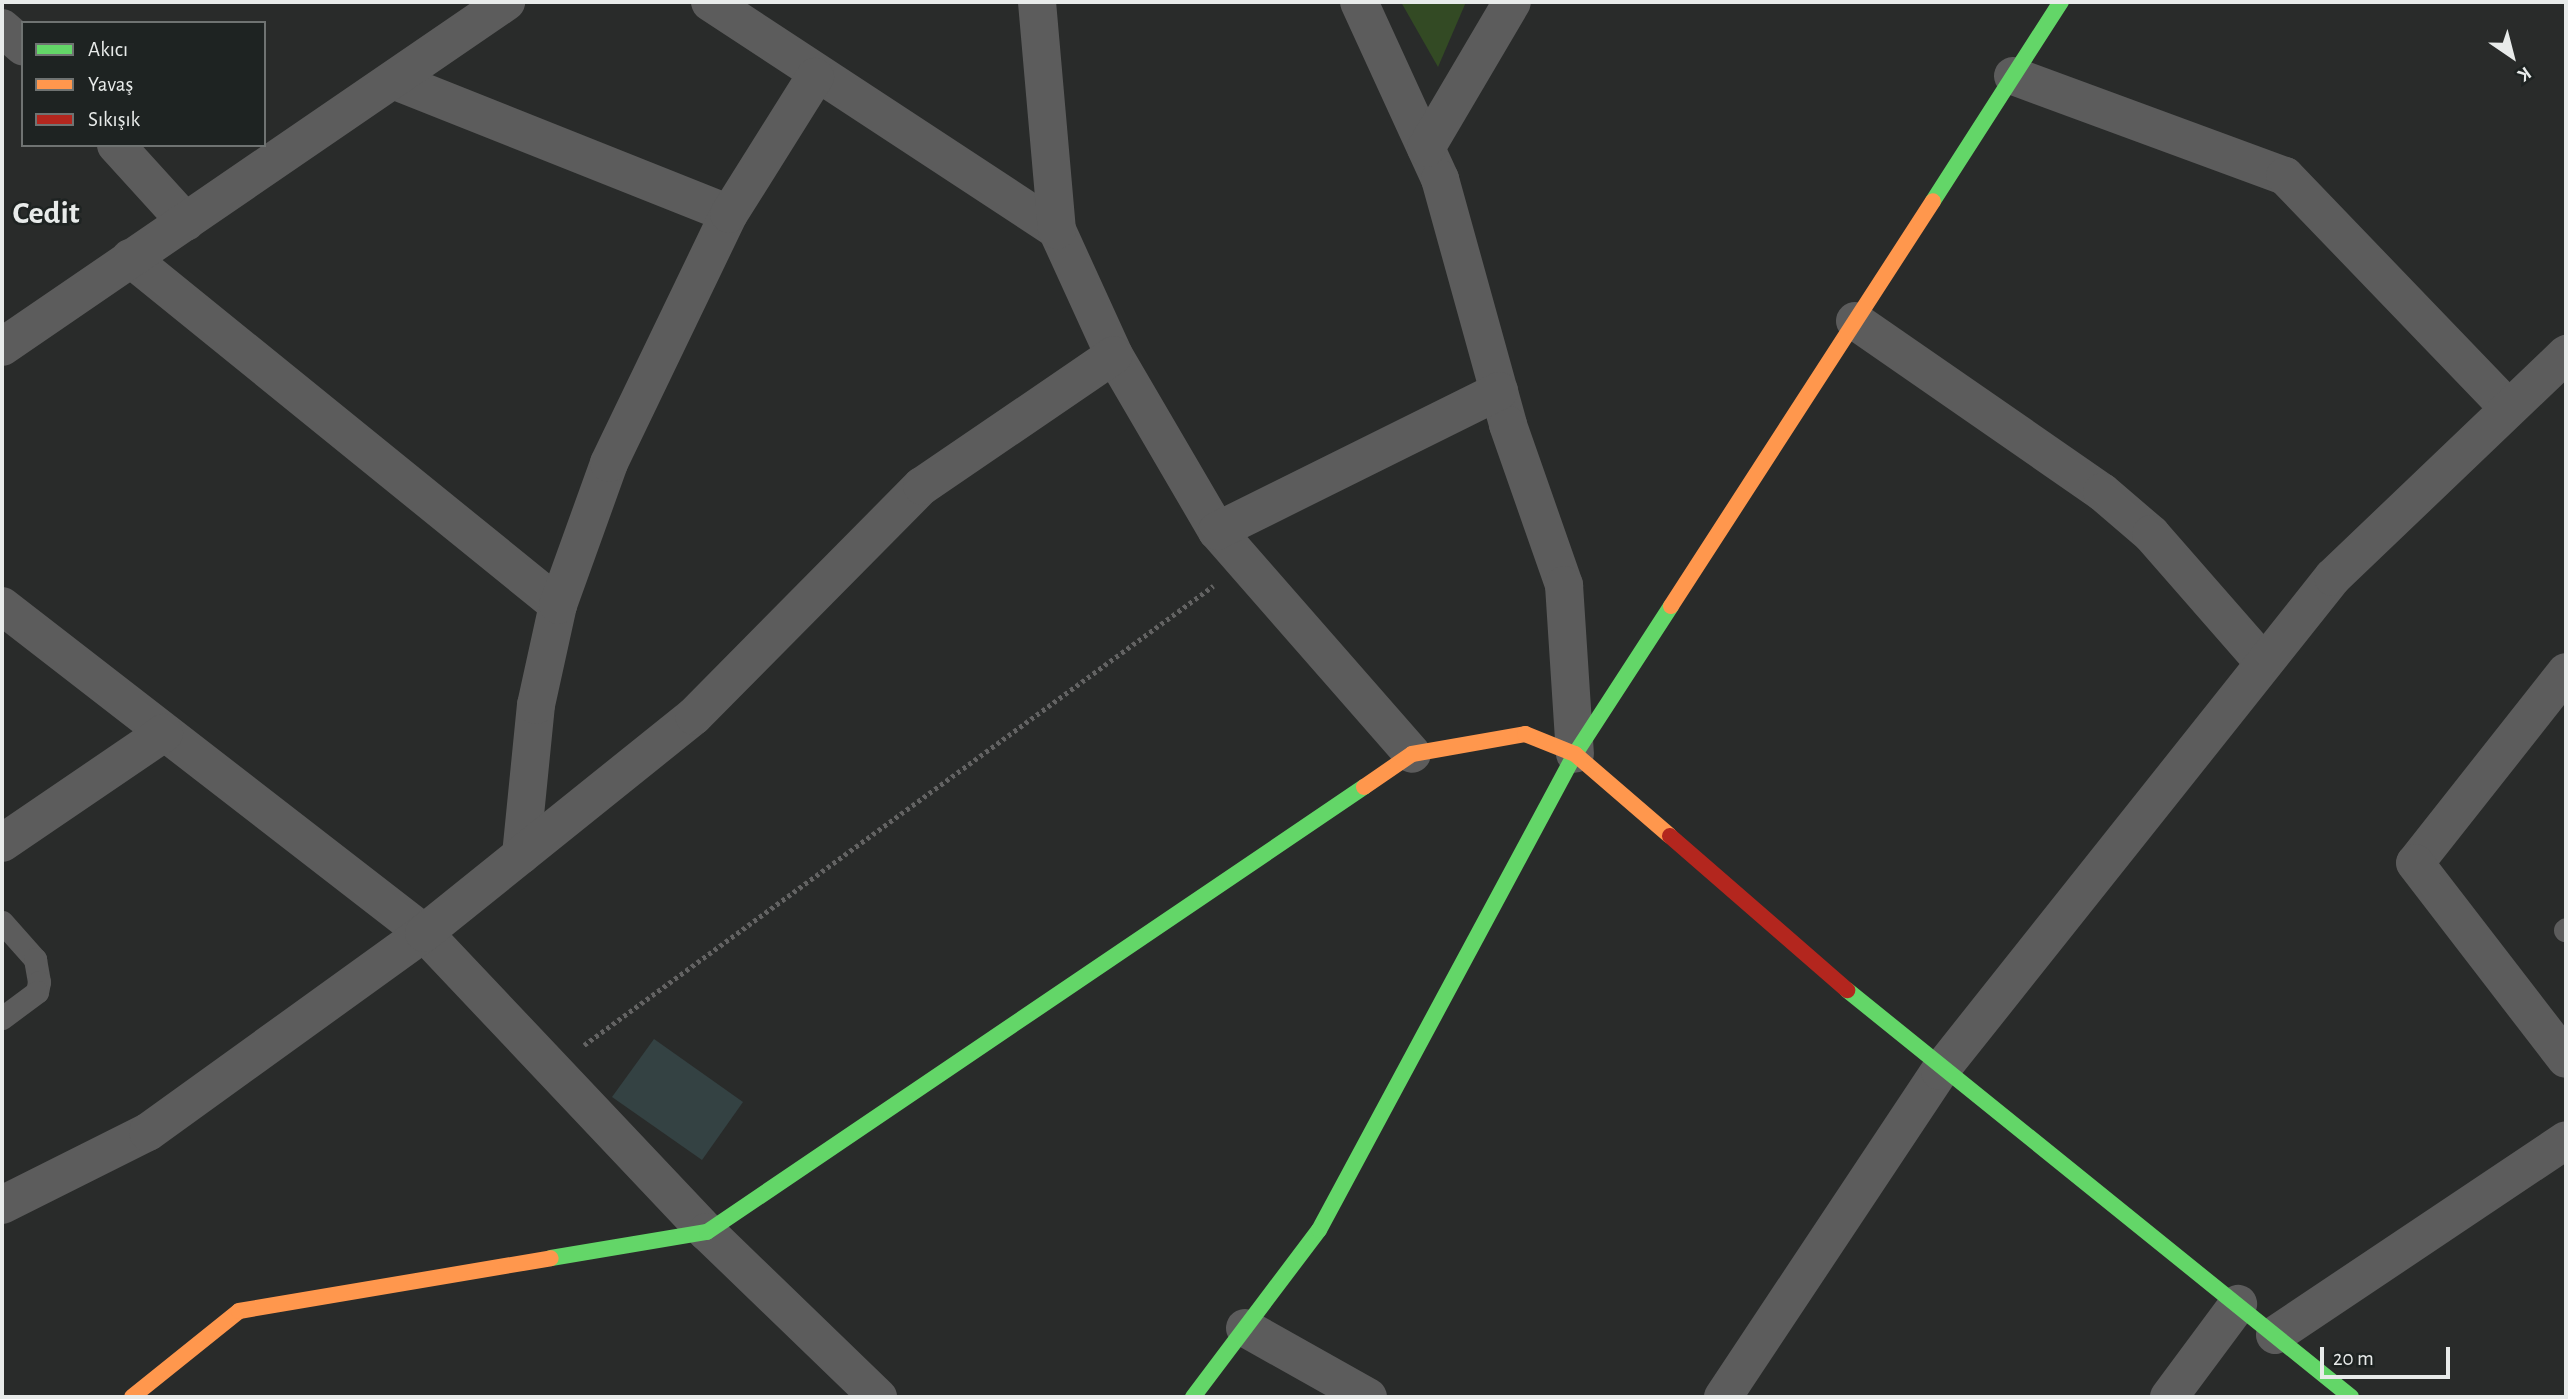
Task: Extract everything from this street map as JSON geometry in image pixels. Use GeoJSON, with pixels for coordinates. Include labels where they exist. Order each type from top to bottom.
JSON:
{"type":"FeatureCollection","features":[{"type":"Feature","properties":{"kind":"street"},"geometry":{"type":"LineString","coordinates":[[2,346],[130,258],[398,82],[506,2]]}},
{"type":"Feature","properties":{"kind":"street"},"geometry":{"type":"LineString","coordinates":[[710,2],[815,77],[1057,230]]}},
{"type":"Feature","properties":{"kind":"street"},"geometry":{"type":"LineString","coordinates":[[1037,2],[1057,230],[1114,355],[1217,531],[1412,754]]}},
{"type":"Feature","properties":{"kind":"street"},"geometry":{"type":"LineString","coordinates":[[1359,2],[1426,148],[1499,391],[1564,585],[1575,754]]}},
{"type":"Feature","properties":{"kind":"street"},"geometry":{"type":"LineString","coordinates":[[1426,148],[1512,2]]}},
{"type":"Feature","properties":{"kind":"street"},"geometry":{"type":"LineString","coordinates":[[1193,1397],[1320,1230],[1575,754],[2061,2]]}},
{"type":"Feature","properties":{"kind":"street"},"geometry":{"type":"LineString","coordinates":[[2,28],[21,44]]}},
{"type":"Feature","properties":{"kind":"street"},"geometry":{"type":"LineString","coordinates":[[2013,76],[2285,176],[2507,406]]}},
{"type":"Feature","properties":{"kind":"street"},"geometry":{"type":"LineString","coordinates":[[521,855],[536,705],[558,604],[609,463],[729,214],[815,77]]}},
{"type":"Feature","properties":{"kind":"street"},"geometry":{"type":"LineString","coordinates":[[398,82],[729,214]]}},
{"type":"Feature","properties":{"kind":"street"},"geometry":{"type":"LineString","coordinates":[[119,147],[186,222]]}},
{"type":"Feature","properties":{"kind":"street"},"geometry":{"type":"LineString","coordinates":[[130,258],[558,604]]}},
{"type":"Feature","properties":{"kind":"street"},"geometry":{"type":"LineString","coordinates":[[1855,321],[2102,492],[2151,534],[2264,663]]}},
{"type":"Feature","properties":{"kind":"street"},"geometry":{"type":"LineString","coordinates":[[1723,1397],[1940,1071],[2333,577],[2507,406],[2566,354]]}},
{"type":"Feature","properties":{"kind":"street"},"geometry":{"type":"LineString","coordinates":[[2,1205],[148,1132],[424,933],[694,716],[922,486],[1114,355]]}},
{"type":"Feature","properties":{"kind":"street"},"geometry":{"type":"LineString","coordinates":[[1217,531],[1499,391]]}},
{"type":"Feature","properties":{"kind":"street"},"geometry":{"type":"LineString","coordinates":[[2,606],[164,733],[349,869],[424,933],[707,1232],[878,1397]]}},
{"type":"Feature","properties":{"kind":"street"},"geometry":{"type":"LineString","coordinates":[[2566,672],[2415,863],[2566,1059]]}},
{"type":"Feature","properties":{"kind":"street"},"geometry":{"type":"LineString","coordinates":[[2,843],[164,733]]}},
{"type":"Feature","properties":{"kind":"street"},"geometry":{"type":"LineString","coordinates":[[132,1397],[239,1311],[707,1232],[1412,754],[1525,734],[1575,754],[1940,1071],[2238,1304],[2351,1397]]}},
{"type":"Feature","properties":{"kind":"street"},"geometry":{"type":"LineString","coordinates":[[2275,1335],[2566,1140]]}},
{"type":"Feature","properties":{"kind":"street"},"geometry":{"type":"LineString","coordinates":[[2169,1397],[2238,1304]]}},
{"type":"Feature","properties":{"kind":"street"},"geometry":{"type":"LineString","coordinates":[[1245,1328],[1368,1397]]}},
{"type":"Feature","properties":{"kind":"lane"},"geometry":{"type":"LineString","coordinates":[[2,922],[35,958],[39,982],[37,992],[2,1018]]}},
{"type":"Feature","properties":{"kind":"path"},"geometry":{"type":"LineString","coordinates":[[552,1068],[1245,563]]}},
{"type":"Feature","properties":{"kind":"green space"},"geometry":{"type":"Polygon","coordinates":[[[1401,2],[1466,2],[1438,67],[1401,2]]]}},
{"type":"Feature","properties":{"kind":"building"},"geometry":{"type":"Polygon","coordinates":[[[654,1039],[743,1102],[702,1160],[612,1097],[654,1039]]]}},
{"type":"Feature","properties":{"kind":"traffic: fast"},"geometry":{"type":"LineString","coordinates":[[1933,201],[2061,2]]}},
{"type":"Feature","properties":{"kind":"traffic: fast"},"geometry":{"type":"LineString","coordinates":[[1193,1397],[1319,1230],[1575,754],[1671,606]]}},
{"type":"Feature","properties":{"kind":"traffic: fast"},"geometry":{"type":"LineString","coordinates":[[551,1258],[707,1232],[1364,787]]}},
{"type":"Feature","properties":{"kind":"traffic: fast"},"geometry":{"type":"LineString","coordinates":[[1847,990],[2351,1397]]}},
{"type":"Feature","properties":{"kind":"traffic: slow"},"geometry":{"type":"LineString","coordinates":[[1671,606],[1933,201]]}},
{"type":"Feature","properties":{"kind":"traffic: slow"},"geometry":{"type":"LineString","coordinates":[[1364,787],[1412,754],[1525,734],[1575,754],[1670,836]]}},
{"type":"Feature","properties":{"kind":"traffic: slow"},"geometry":{"type":"LineString","coordinates":[[132,1397],[239,1311],[551,1258]]}},
{"type":"Feature","properties":{"kind":"traffic: jam"},"geometry":{"type":"LineString","coordinates":[[1670,836],[1847,990]]}},
{"type":"Feature","properties":{"kind":"district","name":"Cedit"},"geometry":{"type":"Point","coordinates":[46,213]}}]}
